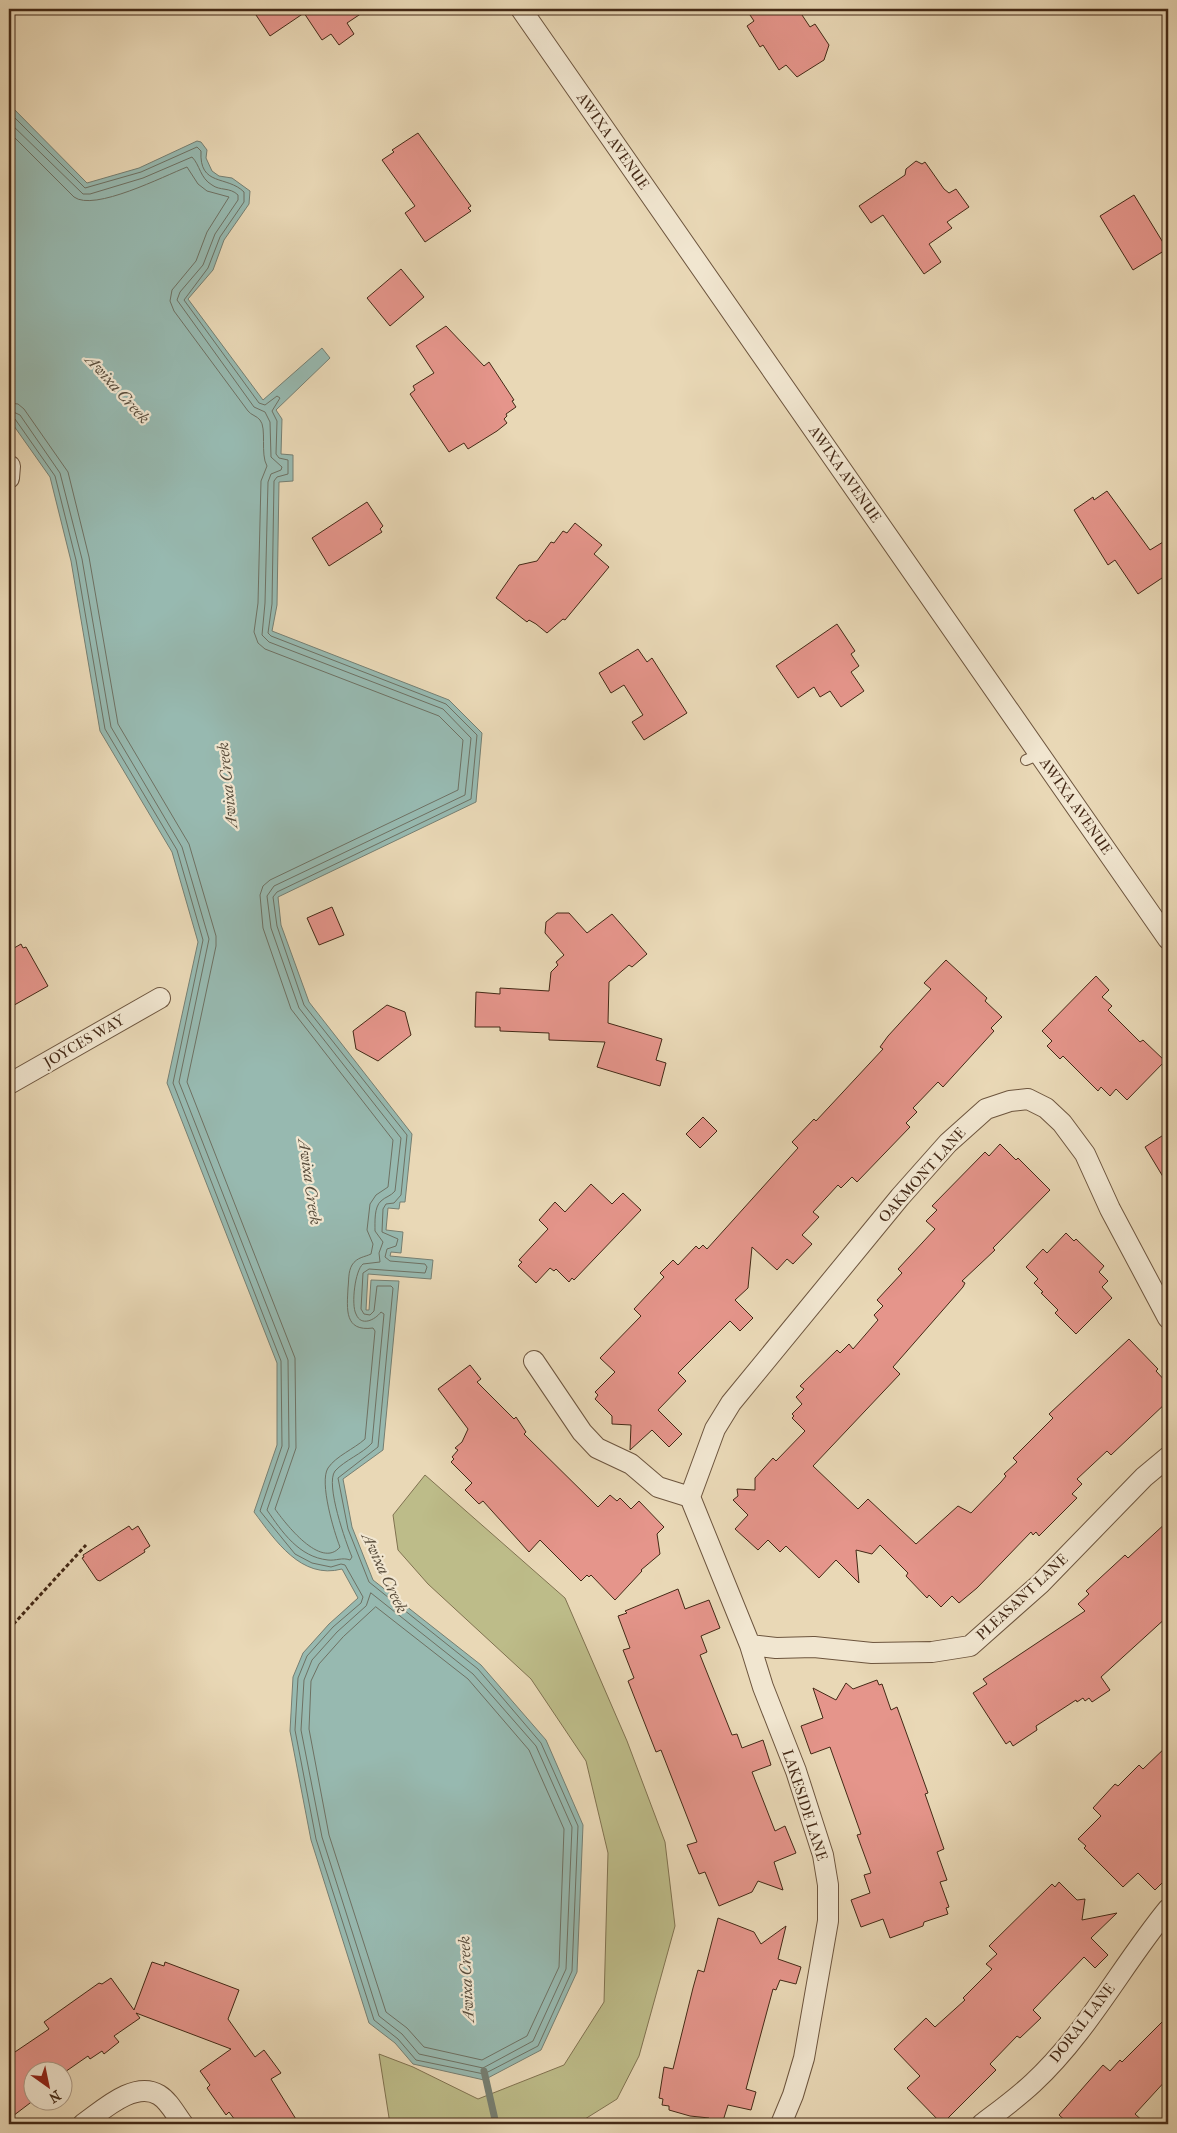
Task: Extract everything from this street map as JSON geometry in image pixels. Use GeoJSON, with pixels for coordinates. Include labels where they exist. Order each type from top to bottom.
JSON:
{"type":"FeatureCollection","features":[{"type":"Feature","properties":{"kind":"street","name":"AWIXA AVENUE"},"geometry":{"type":"LineString","coordinates":[[521,9],[1033,757],[1168,939]]}},
{"type":"Feature","properties":{"kind":"street","name":"JOYCES WAY"},"geometry":{"type":"LineString","coordinates":[[9,1084],[160,998]]}},
{"type":"Feature","properties":{"kind":"street","name":"OAKMONT LANE"},"geometry":{"type":"LineString","coordinates":[[690,1497],[715,1429],[731,1403],[900,1197],[948,1143],[986,1109],[1010,1101],[1028,1099],[1046,1108],[1062,1123],[1085,1154],[1110,1209],[1168,1318]]}},
{"type":"Feature","properties":{"kind":"street"},"geometry":{"type":"LineString","coordinates":[[534,1361],[582,1432],[596,1448],[631,1464],[658,1487],[690,1497]]}},
{"type":"Feature","properties":{"kind":"street","name":"PLEASANT LANE"},"geometry":{"type":"LineString","coordinates":[[750,1645],[776,1648],[814,1647],[872,1653],[932,1652],[970,1646],[1040,1584],[1144,1477],[1168,1457]]}},
{"type":"Feature","properties":{"kind":"street","name":"LAKESIDE LANE"},"geometry":{"type":"LineString","coordinates":[[690,1497],[750,1645],[763,1687],[812,1817],[823,1855],[828,1885],[828,1921],[804,2058],[793,2095],[781,2124]]}},
{"type":"Feature","properties":{"kind":"street","name":"DORAL LANE"},"geometry":{"type":"LineString","coordinates":[[982,2124],[1033,2083],[1071,2040],[1096,2009],[1140,1943],[1168,1909]]}},
{"type":"Feature","properties":{"kind":"street"},"geometry":{"type":"LineString","coordinates":[[83,2124],[123,2097],[142,2092],[158,2094],[168,2102],[183,2124]]}},
{"type":"Feature","properties":{"kind":"path"},"geometry":{"type":"LineString","coordinates":[[9,1629],[86,1545]]}},
{"type":"Feature","properties":{"kind":"shaded area"},"geometry":{"type":"Polygon","coordinates":[[[425,1475],[565,1598],[627,1741],[665,1842],[675,1926],[639,2056],[617,2099],[577,2124],[390,2124],[379,2054],[413,2067],[478,2099],[564,2065],[604,2002],[608,1853],[586,1761],[531,1679],[428,1584],[398,1550],[393,1515],[425,1475]]]}},
{"type":"Feature","properties":{"kind":"water"},"geometry":{"type":"Polygon","coordinates":[[[9,104],[87,183],[139,168],[197,141],[201,142],[207,150],[206,158],[212,171],[219,176],[232,178],[250,191],[249,204],[224,240],[213,270],[188,299],[263,400],[322,348],[330,358],[276,410],[282,419],[281,454],[293,455],[293,481],[279,482],[277,605],[272,631],[449,700],[482,733],[476,802],[278,897],[281,925],[309,1002],[412,1134],[405,1202],[400,1202],[399,1209],[388,1208],[386,1230],[403,1232],[401,1253],[391,1252],[390,1256],[433,1260],[431,1279],[368,1274],[366,1310],[369,1310],[371,1280],[399,1281],[383,1450],[343,1479],[352,1527],[373,1580],[481,1665],[546,1740],[583,1825],[577,1972],[541,2050],[484,2080],[413,2064],[395,2043],[369,2023],[311,1840],[290,1731],[293,1677],[303,1653],[329,1624],[358,1598],[342,1569],[327,1571],[314,1569],[302,1563],[280,1545],[254,1512],[277,1445],[277,1363],[167,1083],[198,942],[172,852],[100,731],[71,561],[50,477],[9,419],[9,104]]]}},
{"type":"Feature","properties":{"kind":"building"},"geometry":{"type":"Polygon","coordinates":[[[252,9],[368,9],[347,23],[354,34],[339,45],[331,34],[322,40],[304,13],[270,36],[252,9]]]}},
{"type":"Feature","properties":{"kind":"building"},"geometry":{"type":"Polygon","coordinates":[[[746,9],[798,9],[810,27],[815,24],[829,45],[824,60],[797,77],[786,65],[779,70],[763,45],[760,47],[747,26],[754,21],[746,9]]]}},
{"type":"Feature","properties":{"kind":"building"},"geometry":{"type":"Polygon","coordinates":[[[418,133],[471,206],[468,208],[471,211],[425,242],[405,213],[415,206],[382,160],[394,152],[392,150],[418,133]]]}},
{"type":"Feature","properties":{"kind":"building"},"geometry":{"type":"Polygon","coordinates":[[[916,161],[922,164],[925,162],[944,189],[949,193],[956,189],[969,207],[947,222],[952,228],[929,244],[941,262],[924,274],[883,215],[871,223],[859,206],[905,175],[906,169],[916,161]]]}},
{"type":"Feature","properties":{"kind":"building"},"geometry":{"type":"Polygon","coordinates":[[[1134,195],[1167,249],[1133,270],[1100,216],[1134,195]]]}},
{"type":"Feature","properties":{"kind":"building"},"geometry":{"type":"Polygon","coordinates":[[[401,269],[424,297],[390,326],[367,298],[401,269]]]}},
{"type":"Feature","properties":{"kind":"building"},"geometry":{"type":"Polygon","coordinates":[[[446,326],[484,366],[489,362],[514,400],[512,401],[516,407],[506,414],[507,416],[504,419],[507,423],[497,431],[468,449],[464,443],[449,452],[410,394],[415,390],[413,386],[434,373],[416,346],[446,326]]]}},
{"type":"Feature","properties":{"kind":"building"},"geometry":{"type":"Polygon","coordinates":[[[1107,491],[1150,550],[1168,539],[1168,574],[1138,594],[1115,560],[1108,565],[1074,510],[1093,497],[1094,500],[1107,491]]]}},
{"type":"Feature","properties":{"kind":"building"},"geometry":{"type":"Polygon","coordinates":[[[367,502],[383,526],[380,529],[382,532],[329,566],[312,538],[367,502]]]}},
{"type":"Feature","properties":{"kind":"building"},"geometry":{"type":"Polygon","coordinates":[[[575,523],[602,545],[594,554],[609,567],[565,620],[563,619],[547,633],[529,620],[527,622],[496,598],[519,565],[537,561],[551,542],[554,543],[563,531],[567,533],[575,523]]]}},
{"type":"Feature","properties":{"kind":"building"},"geometry":{"type":"Polygon","coordinates":[[[837,624],[855,651],[851,654],[859,666],[851,672],[864,691],[841,707],[830,691],[820,697],[814,687],[798,698],[776,666],[837,624]]]}},
{"type":"Feature","properties":{"kind":"building"},"geometry":{"type":"Polygon","coordinates":[[[638,649],[647,662],[652,658],[687,713],[644,740],[632,722],[643,715],[624,685],[611,693],[599,673],[638,649]]]}},
{"type":"Feature","properties":{"kind":"building"},"geometry":{"type":"Polygon","coordinates":[[[332,907],[344,935],[319,945],[307,918],[332,907]]]}},
{"type":"Feature","properties":{"kind":"building"},"geometry":{"type":"Polygon","coordinates":[[[557,913],[569,913],[587,933],[612,914],[647,954],[632,967],[629,965],[609,982],[608,1023],[662,1039],[656,1060],[666,1063],[660,1086],[597,1067],[605,1042],[549,1040],[549,1033],[500,1031],[500,1027],[475,1027],[476,992],[500,994],[500,988],[549,991],[551,972],[558,965],[556,962],[564,955],[545,933],[546,922],[557,913]]]}},
{"type":"Feature","properties":{"kind":"building"},"geometry":{"type":"Polygon","coordinates":[[[21,944],[23,948],[26,947],[48,986],[9,1008],[9,951],[21,944]]]}},
{"type":"Feature","properties":{"kind":"building"},"geometry":{"type":"Polygon","coordinates":[[[946,960],[987,998],[985,1001],[1002,1017],[991,1028],[994,1031],[943,1087],[938,1082],[913,1108],[917,1112],[906,1123],[910,1127],[857,1182],[852,1177],[841,1188],[838,1185],[813,1212],[819,1217],[802,1235],[812,1244],[793,1264],[787,1259],[777,1270],[752,1247],[748,1288],[735,1300],[753,1318],[740,1331],[730,1321],[678,1373],[686,1381],[658,1410],[682,1434],[669,1447],[652,1430],[630,1450],[631,1425],[612,1424],[612,1416],[595,1399],[598,1395],[595,1392],[615,1372],[600,1358],[641,1316],[634,1309],[664,1277],[660,1273],[673,1260],[678,1265],[696,1246],[699,1249],[703,1245],[707,1249],[798,1148],[792,1142],[814,1119],[816,1121],[883,1049],[880,1047],[888,1036],[931,989],[924,983],[946,960]]]}},
{"type":"Feature","properties":{"kind":"building"},"geometry":{"type":"Polygon","coordinates":[[[1096,976],[1109,990],[1102,997],[1112,1006],[1108,1010],[1140,1042],[1143,1040],[1165,1061],[1127,1100],[1116,1089],[1110,1096],[1101,1087],[1098,1091],[1063,1056],[1060,1059],[1047,1046],[1052,1041],[1042,1031],[1096,976]]]}},
{"type":"Feature","properties":{"kind":"building"},"geometry":{"type":"Polygon","coordinates":[[[387,1005],[405,1012],[411,1035],[378,1061],[356,1049],[353,1031],[387,1005]]]}},
{"type":"Feature","properties":{"kind":"building"},"geometry":{"type":"Polygon","coordinates":[[[703,1117],[717,1131],[700,1148],[686,1134],[703,1117]]]}},
{"type":"Feature","properties":{"kind":"building"},"geometry":{"type":"Polygon","coordinates":[[[1168,1132],[1168,1185],[1145,1147],[1168,1132]]]}},
{"type":"Feature","properties":{"kind":"building"},"geometry":{"type":"Polygon","coordinates":[[[1000,1144],[1016,1160],[1018,1158],[1050,1190],[993,1248],[995,1250],[962,1281],[965,1283],[963,1287],[893,1367],[900,1374],[813,1466],[858,1509],[868,1499],[916,1544],[958,1506],[971,1513],[1001,1482],[1006,1476],[1004,1474],[1017,1462],[1013,1458],[1053,1418],[1049,1414],[1129,1339],[1158,1369],[1156,1371],[1168,1384],[1168,1401],[1111,1455],[1107,1451],[1077,1479],[1082,1484],[1072,1494],[1077,1498],[1039,1536],[1036,1532],[1033,1535],[1031,1532],[977,1588],[959,1603],[952,1596],[941,1607],[929,1595],[927,1598],[906,1576],[908,1573],[880,1545],[872,1554],[856,1550],[859,1583],[836,1560],[819,1578],[786,1546],[780,1552],[768,1540],[758,1550],[735,1529],[748,1515],[733,1500],[738,1496],[737,1489],[755,1490],[755,1478],[773,1458],[776,1461],[805,1431],[792,1418],[794,1416],[792,1414],[802,1404],[796,1397],[804,1389],[800,1386],[837,1350],[840,1353],[849,1344],[853,1349],[878,1320],[874,1315],[883,1306],[877,1300],[902,1273],[898,1269],[935,1229],[926,1221],[937,1210],[932,1206],[985,1152],[989,1156],[1000,1144]]]}},
{"type":"Feature","properties":{"kind":"building"},"geometry":{"type":"Polygon","coordinates":[[[591,1184],[612,1204],[623,1193],[641,1210],[574,1280],[572,1278],[569,1282],[556,1269],[554,1271],[550,1268],[536,1283],[518,1266],[522,1262],[519,1260],[548,1229],[539,1220],[555,1202],[565,1212],[591,1184]]]}},
{"type":"Feature","properties":{"kind":"building"},"geometry":{"type":"Polygon","coordinates":[[[1066,1233],[1074,1241],[1076,1239],[1104,1266],[1099,1272],[1108,1281],[1102,1287],[1112,1298],[1076,1334],[1055,1313],[1058,1310],[1041,1293],[1043,1292],[1034,1283],[1038,1279],[1026,1267],[1043,1249],[1047,1253],[1066,1233]]]}},
{"type":"Feature","properties":{"kind":"building"},"geometry":{"type":"Polygon","coordinates":[[[470,1365],[481,1379],[477,1382],[514,1419],[516,1417],[526,1432],[524,1434],[598,1507],[610,1495],[617,1501],[620,1498],[631,1509],[639,1501],[664,1527],[657,1534],[660,1554],[641,1570],[615,1600],[591,1575],[589,1577],[587,1575],[581,1581],[540,1540],[529,1552],[483,1501],[479,1504],[465,1490],[472,1483],[451,1462],[454,1459],[452,1457],[458,1450],[455,1448],[462,1442],[468,1429],[438,1389],[470,1365]]]}},
{"type":"Feature","properties":{"kind":"building"},"geometry":{"type":"Polygon","coordinates":[[[1168,1521],[1168,1616],[1101,1677],[1110,1690],[1092,1702],[1089,1698],[1085,1701],[1083,1698],[1077,1702],[1076,1700],[1036,1726],[1037,1730],[1013,1746],[1010,1741],[1006,1744],[973,1693],[987,1684],[983,1679],[1085,1611],[1078,1604],[1089,1594],[1086,1591],[1125,1555],[1128,1558],[1168,1521]]]}},
{"type":"Feature","properties":{"kind":"building"},"geometry":{"type":"Polygon","coordinates":[[[129,1526],[132,1530],[138,1526],[150,1546],[144,1550],[145,1552],[100,1581],[97,1580],[82,1558],[84,1557],[83,1555],[129,1526]]]}},
{"type":"Feature","properties":{"kind":"building"},"geometry":{"type":"Polygon","coordinates":[[[678,1589],[685,1609],[709,1600],[720,1628],[701,1636],[707,1652],[700,1655],[732,1735],[737,1734],[742,1748],[763,1740],[771,1765],[752,1772],[775,1831],[785,1826],[796,1853],[774,1862],[783,1890],[758,1881],[752,1892],[719,1906],[705,1872],[699,1874],[687,1845],[697,1842],[661,1750],[656,1752],[628,1681],[634,1678],[623,1650],[630,1648],[618,1616],[627,1613],[625,1611],[678,1589]]]}},
{"type":"Feature","properties":{"kind":"building"},"geometry":{"type":"Polygon","coordinates":[[[877,1680],[879,1685],[882,1684],[891,1710],[897,1707],[928,1793],[925,1794],[944,1849],[937,1852],[947,1880],[940,1882],[949,1907],[946,1908],[948,1914],[924,1922],[923,1926],[890,1938],[883,1919],[861,1927],[851,1900],[870,1893],[864,1875],[871,1873],[857,1835],[861,1834],[830,1747],[811,1754],[801,1726],[823,1718],[813,1688],[836,1700],[846,1683],[853,1689],[877,1680]]]}},
{"type":"Feature","properties":{"kind":"building"},"geometry":{"type":"Polygon","coordinates":[[[1168,1745],[1168,1877],[1155,1890],[1138,1873],[1123,1887],[1084,1848],[1086,1846],[1078,1839],[1101,1816],[1093,1808],[1115,1784],[1118,1786],[1139,1765],[1143,1769],[1168,1745]]]}},
{"type":"Feature","properties":{"kind":"building"},"geometry":{"type":"Polygon","coordinates":[[[1059,1882],[1077,1900],[1085,1899],[1082,1920],[1117,1913],[1091,1938],[1108,1955],[1095,1968],[1084,1957],[1033,2010],[1041,2018],[1020,2038],[1017,2036],[990,2064],[996,2070],[942,2124],[907,2088],[920,2076],[894,2049],[926,2018],[935,2027],[965,2000],[963,1998],[992,1969],[986,1964],[997,1954],[989,1946],[1052,1884],[1055,1887],[1059,1882]]]}},
{"type":"Feature","properties":{"kind":"building"},"geometry":{"type":"Polygon","coordinates":[[[718,1918],[754,1932],[761,1944],[786,1926],[778,1959],[801,1967],[796,1984],[780,1980],[776,1990],[773,1989],[746,2089],[756,2092],[751,2110],[728,2105],[722,2124],[713,2124],[709,2118],[690,2116],[669,2110],[669,2106],[662,2105],[663,2099],[659,2098],[664,2067],[673,2069],[698,1970],[704,1972],[718,1918]]]}},
{"type":"Feature","properties":{"kind":"building"},"geometry":{"type":"Polygon","coordinates":[[[152,1962],[164,1966],[165,1962],[239,1990],[228,2019],[255,2057],[264,2050],[281,2073],[271,2079],[299,2124],[238,2124],[229,2112],[226,2115],[207,2088],[210,2085],[200,2071],[231,2049],[136,2013],[140,2018],[114,2036],[119,2042],[104,2054],[102,2051],[90,2059],[88,2056],[72,2067],[72,2060],[22,2060],[22,2109],[9,2119],[9,2056],[49,2029],[44,2022],[99,1983],[102,1984],[111,1978],[134,2010],[152,1962]]]}},
{"type":"Feature","properties":{"kind":"building"},"geometry":{"type":"Polygon","coordinates":[[[1168,2016],[1168,2078],[1135,2114],[1146,2124],[1069,2124],[1059,2115],[1103,2065],[1110,2071],[1120,2060],[1122,2062],[1168,2016]]]}},
{"type":"Feature","properties":{"kind":"waterway","name":"Awixa Creek"},"geometry":{"type":"LineString","coordinates":[[484,2071],[496,2124]]}}]}
